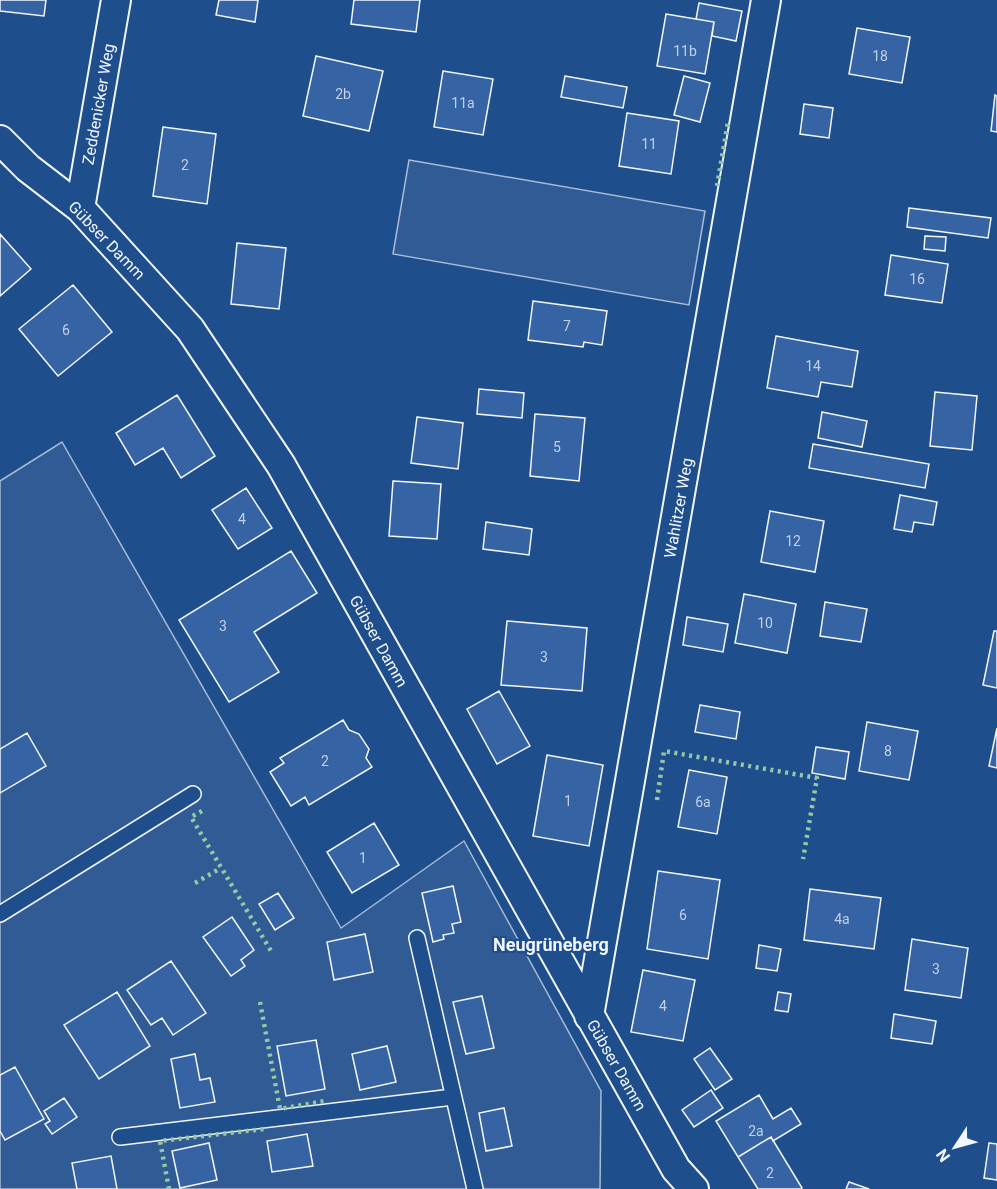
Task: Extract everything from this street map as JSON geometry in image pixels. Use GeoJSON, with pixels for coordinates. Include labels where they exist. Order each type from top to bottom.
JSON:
{"type":"FeatureCollection","features":[{"type":"Feature","properties":{"kind":"street","name":"Zeddenicker Weg"},"geometry":{"type":"LineString","coordinates":[[80,208],[116,0]]}},
{"type":"Feature","properties":{"kind":"street","name":"Wahlitzer Weg"},"geometry":{"type":"LineString","coordinates":[[589,1016],[766,0]]}},
{"type":"Feature","properties":{"kind":"street","name":"Gübser Damm"},"geometry":{"type":"LineString","coordinates":[[0,140],[28,168],[80,208],[190,329],[281,465],[676,1169],[694,1189]]}},
{"type":"Feature","properties":{"kind":"lane"},"geometry":{"type":"LineString","coordinates":[[0,914],[193,794]]}},
{"type":"Feature","properties":{"kind":"lane"},"geometry":{"type":"LineString","coordinates":[[417,938],[475,1189]]}},
{"type":"Feature","properties":{"kind":"lane"},"geometry":{"type":"LineString","coordinates":[[120,1137],[453,1097]]}},
{"type":"Feature","properties":{"kind":"shaded area"},"geometry":{"type":"Polygon","coordinates":[[[409,160],[705,211],[689,305],[393,254],[409,160]]]}},
{"type":"Feature","properties":{"kind":"shaded area"},"geometry":{"type":"Polygon","coordinates":[[[62,442],[341,928],[464,841],[601,1091],[600,1189],[0,1189],[0,481],[62,442]]]}},
{"type":"Feature","properties":{"kind":"building"},"geometry":{"type":"Polygon","coordinates":[[[0,0],[46,0],[44,16],[0,11],[0,0]]]}},
{"type":"Feature","properties":{"kind":"building"},"geometry":{"type":"Polygon","coordinates":[[[219,0],[258,0],[255,22],[216,15],[219,0]]]}},
{"type":"Feature","properties":{"kind":"building"},"geometry":{"type":"Polygon","coordinates":[[[354,0],[420,0],[416,32],[351,24],[354,0]]]}},
{"type":"Feature","properties":{"kind":"building"},"geometry":{"type":"Polygon","coordinates":[[[699,3],[742,11],[736,41],[712,36],[714,22],[696,19],[699,3]]]}},
{"type":"Feature","properties":{"kind":"building"},"geometry":{"type":"Polygon","coordinates":[[[666,14],[714,22],[705,74],[657,66],[666,14]]]}},
{"type":"Feature","properties":{"kind":"building"},"geometry":{"type":"Polygon","coordinates":[[[857,28],[910,37],[902,83],[849,74],[857,28]]]}},
{"type":"Feature","properties":{"kind":"building"},"geometry":{"type":"Polygon","coordinates":[[[316,56],[383,71],[369,131],[303,116],[316,56]]]}},
{"type":"Feature","properties":{"kind":"building"},"geometry":{"type":"Polygon","coordinates":[[[443,71],[493,79],[483,135],[434,127],[443,71]]]}},
{"type":"Feature","properties":{"kind":"building"},"geometry":{"type":"Polygon","coordinates":[[[565,76],[627,87],[623,108],[561,97],[565,76]]]}},
{"type":"Feature","properties":{"kind":"building"},"geometry":{"type":"Polygon","coordinates":[[[684,76],[710,83],[700,122],[674,115],[684,76]]]}},
{"type":"Feature","properties":{"kind":"building"},"geometry":{"type":"Polygon","coordinates":[[[995,95],[997,96],[997,132],[991,131],[995,95]]]}},
{"type":"Feature","properties":{"kind":"building"},"geometry":{"type":"Polygon","coordinates":[[[804,104],[833,108],[829,138],[800,134],[804,104]]]}},
{"type":"Feature","properties":{"kind":"building"},"geometry":{"type":"Polygon","coordinates":[[[627,113],[679,121],[671,174],[619,166],[627,113]]]}},
{"type":"Feature","properties":{"kind":"building"},"geometry":{"type":"Polygon","coordinates":[[[163,127],[216,134],[207,204],[153,196],[163,127]]]}},
{"type":"Feature","properties":{"kind":"building"},"geometry":{"type":"Polygon","coordinates":[[[909,208],[991,218],[988,238],[907,227],[909,208]]]}},
{"type":"Feature","properties":{"kind":"building"},"geometry":{"type":"Polygon","coordinates":[[[0,234],[31,269],[0,296],[0,234]]]}},
{"type":"Feature","properties":{"kind":"building"},"geometry":{"type":"Polygon","coordinates":[[[925,236],[946,237],[945,251],[924,249],[925,236]]]}},
{"type":"Feature","properties":{"kind":"building"},"geometry":{"type":"Polygon","coordinates":[[[237,243],[286,248],[279,309],[231,304],[237,243]]]}},
{"type":"Feature","properties":{"kind":"building"},"geometry":{"type":"Polygon","coordinates":[[[891,255],[948,264],[942,303],[885,295],[891,255]]]}},
{"type":"Feature","properties":{"kind":"building"},"geometry":{"type":"Polygon","coordinates":[[[73,285],[112,332],[58,376],[19,329],[73,285]]]}},
{"type":"Feature","properties":{"kind":"building"},"geometry":{"type":"Polygon","coordinates":[[[533,301],[607,311],[602,345],[584,342],[583,347],[528,340],[533,301]]]}},
{"type":"Feature","properties":{"kind":"building"},"geometry":{"type":"Polygon","coordinates":[[[776,336],[858,351],[852,387],[821,382],[818,397],[767,388],[776,336]]]}},
{"type":"Feature","properties":{"kind":"building"},"geometry":{"type":"Polygon","coordinates":[[[479,389],[524,393],[522,418],[477,414],[479,389]]]}},
{"type":"Feature","properties":{"kind":"building"},"geometry":{"type":"Polygon","coordinates":[[[935,392],[977,396],[972,450],[930,446],[935,392]]]}},
{"type":"Feature","properties":{"kind":"building"},"geometry":{"type":"Polygon","coordinates":[[[177,395],[215,456],[181,478],[163,448],[135,465],[116,433],[177,395]]]}},
{"type":"Feature","properties":{"kind":"building"},"geometry":{"type":"Polygon","coordinates":[[[822,412],[867,421],[862,447],[818,438],[822,412]]]}},
{"type":"Feature","properties":{"kind":"building"},"geometry":{"type":"Polygon","coordinates":[[[535,414],[585,418],[579,481],[530,476],[535,414]]]}},
{"type":"Feature","properties":{"kind":"building"},"geometry":{"type":"Polygon","coordinates":[[[417,417],[463,423],[458,469],[411,463],[417,417]]]}},
{"type":"Feature","properties":{"kind":"building"},"geometry":{"type":"Polygon","coordinates":[[[813,444],[929,464],[925,488],[809,468],[813,444]]]}},
{"type":"Feature","properties":{"kind":"building"},"geometry":{"type":"Polygon","coordinates":[[[393,481],[441,484],[437,539],[389,536],[393,481]]]}},
{"type":"Feature","properties":{"kind":"building"},"geometry":{"type":"Polygon","coordinates":[[[246,488],[272,528],[238,549],[212,510],[246,488]]]}},
{"type":"Feature","properties":{"kind":"building"},"geometry":{"type":"Polygon","coordinates":[[[900,495],[937,502],[933,525],[914,522],[912,532],[894,529],[900,495]]]}},
{"type":"Feature","properties":{"kind":"building"},"geometry":{"type":"Polygon","coordinates":[[[770,511],[824,521],[815,572],[761,562],[770,511]]]}},
{"type":"Feature","properties":{"kind":"building"},"geometry":{"type":"Polygon","coordinates":[[[486,522],[532,529],[529,555],[483,549],[486,522]]]}},
{"type":"Feature","properties":{"kind":"building"},"geometry":{"type":"Polygon","coordinates":[[[291,551],[317,593],[254,632],[279,672],[229,702],[179,620],[291,551]]]}},
{"type":"Feature","properties":{"kind":"building"},"geometry":{"type":"Polygon","coordinates":[[[744,594],[796,604],[787,653],[735,643],[744,594]]]}},
{"type":"Feature","properties":{"kind":"building"},"geometry":{"type":"Polygon","coordinates":[[[825,602],[867,609],[861,642],[820,636],[825,602]]]}},
{"type":"Feature","properties":{"kind":"building"},"geometry":{"type":"Polygon","coordinates":[[[687,617],[728,624],[723,652],[683,645],[687,617]]]}},
{"type":"Feature","properties":{"kind":"building"},"geometry":{"type":"Polygon","coordinates":[[[507,621],[587,628],[582,691],[501,685],[507,621]]]}},
{"type":"Feature","properties":{"kind":"building"},"geometry":{"type":"Polygon","coordinates":[[[994,631],[997,631],[997,688],[983,685],[994,631]]]}},
{"type":"Feature","properties":{"kind":"building"},"geometry":{"type":"Polygon","coordinates":[[[499,691],[530,746],[497,764],[467,709],[499,691]]]}},
{"type":"Feature","properties":{"kind":"building"},"geometry":{"type":"Polygon","coordinates":[[[700,705],[740,712],[736,739],[695,732],[700,705]]]}},
{"type":"Feature","properties":{"kind":"building"},"geometry":{"type":"Polygon","coordinates":[[[343,720],[349,730],[359,734],[369,749],[366,758],[372,767],[309,805],[305,797],[291,806],[270,772],[284,763],[280,758],[343,720]]]}},
{"type":"Feature","properties":{"kind":"building"},"geometry":{"type":"Polygon","coordinates":[[[867,722],[918,731],[909,780],[859,771],[867,722]]]}},
{"type":"Feature","properties":{"kind":"building"},"geometry":{"type":"Polygon","coordinates":[[[997,728],[997,768],[989,766],[997,728]]]}},
{"type":"Feature","properties":{"kind":"building"},"geometry":{"type":"Polygon","coordinates":[[[27,733],[46,766],[0,793],[0,749],[27,733]]]}},
{"type":"Feature","properties":{"kind":"building"},"geometry":{"type":"Polygon","coordinates":[[[816,747],[849,752],[845,779],[812,773],[816,747]]]}},
{"type":"Feature","properties":{"kind":"building"},"geometry":{"type":"Polygon","coordinates":[[[547,755],[603,765],[589,846],[533,836],[547,755]]]}},
{"type":"Feature","properties":{"kind":"building"},"geometry":{"type":"Polygon","coordinates":[[[689,770],[727,777],[717,834],[678,827],[689,770]]]}},
{"type":"Feature","properties":{"kind":"building"},"geometry":{"type":"Polygon","coordinates":[[[374,823],[399,865],[352,893],[327,852],[374,823]]]}},
{"type":"Feature","properties":{"kind":"building"},"geometry":{"type":"Polygon","coordinates":[[[658,871],[720,880],[708,959],[647,949],[658,871]]]}},
{"type":"Feature","properties":{"kind":"building"},"geometry":{"type":"Polygon","coordinates":[[[453,886],[461,922],[452,924],[454,933],[443,935],[444,939],[433,942],[422,893],[453,886]]]}},
{"type":"Feature","properties":{"kind":"building"},"geometry":{"type":"Polygon","coordinates":[[[810,889],[881,898],[874,949],[804,940],[810,889]]]}},
{"type":"Feature","properties":{"kind":"building"},"geometry":{"type":"Polygon","coordinates":[[[278,893],[294,918],[275,930],[259,904],[278,893]]]}},
{"type":"Feature","properties":{"kind":"building"},"geometry":{"type":"Polygon","coordinates":[[[232,917],[254,950],[241,960],[245,966],[231,976],[203,937],[232,917]]]}},
{"type":"Feature","properties":{"kind":"building"},"geometry":{"type":"Polygon","coordinates":[[[365,934],[373,972],[334,980],[327,942],[365,934]]]}},
{"type":"Feature","properties":{"kind":"building"},"geometry":{"type":"Polygon","coordinates":[[[912,939],[968,948],[961,998],[905,990],[912,939]]]}},
{"type":"Feature","properties":{"kind":"building"},"geometry":{"type":"Polygon","coordinates":[[[759,945],[781,949],[777,971],[756,968],[759,945]]]}},
{"type":"Feature","properties":{"kind":"building"},"geometry":{"type":"Polygon","coordinates":[[[171,961],[206,1013],[173,1035],[162,1018],[151,1025],[127,990],[171,961]]]}},
{"type":"Feature","properties":{"kind":"building"},"geometry":{"type":"Polygon","coordinates":[[[643,970],[695,980],[683,1041],[631,1032],[643,970]]]}},
{"type":"Feature","properties":{"kind":"building"},"geometry":{"type":"Polygon","coordinates":[[[117,992],[150,1046],[99,1079],[64,1025],[117,992]]]}},
{"type":"Feature","properties":{"kind":"building"},"geometry":{"type":"Polygon","coordinates":[[[778,992],[791,994],[788,1012],[775,1010],[778,992]]]}},
{"type":"Feature","properties":{"kind":"building"},"geometry":{"type":"Polygon","coordinates":[[[482,996],[494,1048],[466,1054],[453,1002],[482,996]]]}},
{"type":"Feature","properties":{"kind":"building"},"geometry":{"type":"Polygon","coordinates":[[[894,1014],[936,1021],[932,1044],[891,1038],[894,1014]]]}},
{"type":"Feature","properties":{"kind":"building"},"geometry":{"type":"Polygon","coordinates":[[[316,1040],[325,1089],[286,1096],[277,1046],[316,1040]]]}},
{"type":"Feature","properties":{"kind":"building"},"geometry":{"type":"Polygon","coordinates":[[[387,1046],[396,1082],[360,1090],[352,1054],[387,1046]]]}},
{"type":"Feature","properties":{"kind":"building"},"geometry":{"type":"Polygon","coordinates":[[[710,1048],[732,1079],[715,1090],[694,1059],[710,1048]]]}},
{"type":"Feature","properties":{"kind":"building"},"geometry":{"type":"Polygon","coordinates":[[[195,1054],[200,1080],[210,1078],[215,1102],[180,1108],[171,1059],[195,1054]]]}},
{"type":"Feature","properties":{"kind":"building"},"geometry":{"type":"Polygon","coordinates":[[[15,1067],[44,1119],[5,1140],[0,1131],[0,1075],[15,1067]]]}},
{"type":"Feature","properties":{"kind":"building"},"geometry":{"type":"Polygon","coordinates":[[[711,1090],[723,1108],[694,1127],[682,1110],[711,1090]]]}},
{"type":"Feature","properties":{"kind":"building"},"geometry":{"type":"Polygon","coordinates":[[[759,1095],[773,1119],[791,1108],[801,1124],[773,1141],[771,1137],[738,1157],[716,1121],[759,1095]]]}},
{"type":"Feature","properties":{"kind":"building"},"geometry":{"type":"Polygon","coordinates":[[[64,1098],[77,1117],[52,1134],[45,1124],[50,1121],[44,1111],[64,1098]]]}},
{"type":"Feature","properties":{"kind":"building"},"geometry":{"type":"Polygon","coordinates":[[[504,1108],[512,1146],[486,1151],[479,1113],[504,1108]]]}},
{"type":"Feature","properties":{"kind":"building"},"geometry":{"type":"Polygon","coordinates":[[[307,1134],[313,1166],[272,1172],[267,1141],[307,1134]]]}},
{"type":"Feature","properties":{"kind":"building"},"geometry":{"type":"Polygon","coordinates":[[[771,1137],[801,1189],[758,1189],[738,1157],[771,1137]]]}},
{"type":"Feature","properties":{"kind":"building"},"geometry":{"type":"Polygon","coordinates":[[[209,1143],[217,1180],[180,1188],[172,1151],[209,1143]]]}},
{"type":"Feature","properties":{"kind":"building"},"geometry":{"type":"Polygon","coordinates":[[[989,1143],[997,1144],[997,1180],[984,1178],[989,1143]]]}},
{"type":"Feature","properties":{"kind":"building"},"geometry":{"type":"Polygon","coordinates":[[[111,1156],[117,1189],[77,1189],[72,1163],[111,1156]]]}},
{"type":"Feature","properties":{"kind":"building"},"geometry":{"type":"Polygon","coordinates":[[[849,1182],[869,1189],[846,1189],[849,1182]]]}},
{"type":"Feature","properties":{"kind":"hedge"},"geometry":{"type":"LineString","coordinates":[[717,186],[728,122]]}},
{"type":"Feature","properties":{"kind":"hedge"},"geometry":{"type":"LineString","coordinates":[[657,800],[664,751],[817,778],[803,859]]}},
{"type":"Feature","properties":{"kind":"hedge"},"geometry":{"type":"LineString","coordinates":[[202,811],[191,817],[271,951]]}},
{"type":"Feature","properties":{"kind":"hedge"},"geometry":{"type":"LineString","coordinates":[[195,883],[221,868]]}},
{"type":"Feature","properties":{"kind":"hedge"},"geometry":{"type":"LineString","coordinates":[[260,1002],[280,1109],[325,1101]]}},
{"type":"Feature","properties":{"kind":"hedge"},"geometry":{"type":"LineString","coordinates":[[169,1189],[160,1141],[264,1129]]}},
{"type":"Feature","properties":{"kind":"district","name":"Neugrüneberg"},"geometry":{"type":"Point","coordinates":[551,945]}}]}
